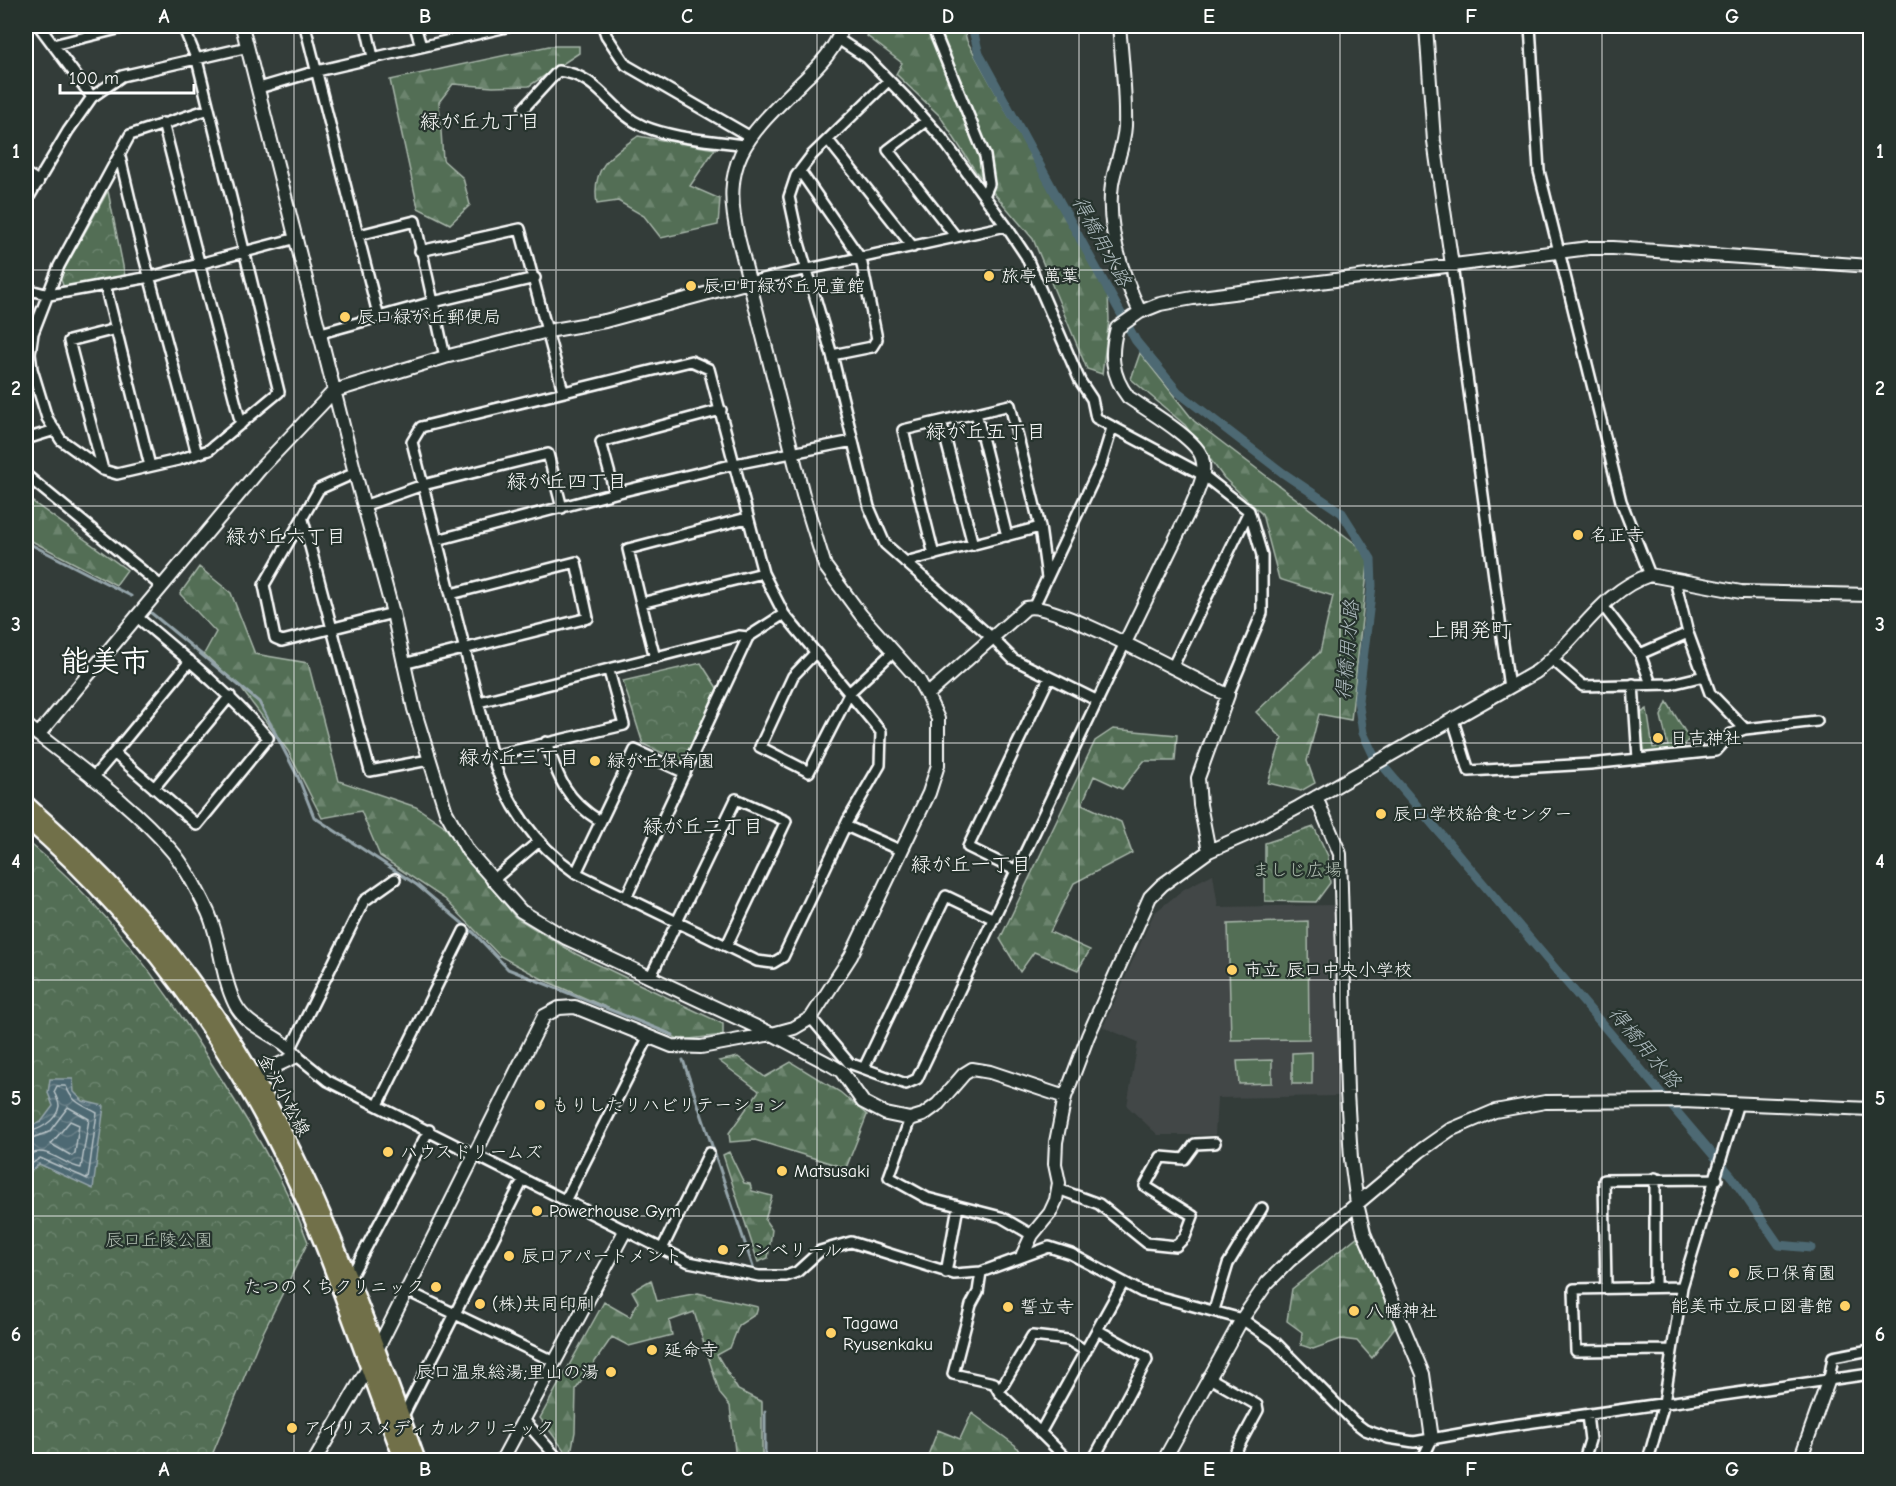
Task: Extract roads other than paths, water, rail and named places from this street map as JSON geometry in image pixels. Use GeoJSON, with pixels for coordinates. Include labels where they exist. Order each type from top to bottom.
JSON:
{"type":"FeatureCollection","features":[{"type":"Feature","properties":{"kind":"main road","name":"金沢小松線"},"geometry":{"type":"LineString","coordinates":[[26,804],[79,854],[154,934],[204,998],[247,1079],[322,1242],[403,1461]]}},
{"type":"Feature","properties":{"kind":"main road","name":"金沢小松線"},"geometry":{"type":"LineString","coordinates":[[26,819],[111,901],[156,954],[200,1017],[273,1109],[350,1278],[417,1461]]}},
{"type":"Feature","properties":{"kind":"street"},"geometry":{"type":"LineString","coordinates":[[39,26],[92,97]]}},
{"type":"Feature","properties":{"kind":"street"},"geometry":{"type":"LineString","coordinates":[[53,45],[130,26]]}},
{"type":"Feature","properties":{"kind":"street"},"geometry":{"type":"LineString","coordinates":[[183,26],[197,60],[279,392],[209,450],[117,474],[103,470],[61,440],[47,418],[32,369],[30,354],[33,333],[63,258],[130,135],[209,109]]}},
{"type":"Feature","properties":{"kind":"street"},"geometry":{"type":"LineString","coordinates":[[243,26],[429,760],[447,812],[468,850],[492,881],[521,911],[566,938],[772,1034],[841,1071],[850,1088],[874,1109],[910,1119],[923,1115],[938,1104],[964,1074],[972,1069],[990,1072],[1065,1097]]}},
{"type":"Feature","properties":{"kind":"street"},"geometry":{"type":"LineString","coordinates":[[305,26],[379,318]]}},
{"type":"Feature","properties":{"kind":"street"},"geometry":{"type":"LineString","coordinates":[[366,26],[374,57]]}},
{"type":"Feature","properties":{"kind":"street"},"geometry":{"type":"LineString","coordinates":[[415,26],[421,46]]}},
{"type":"Feature","properties":{"kind":"street"},"geometry":{"type":"LineString","coordinates":[[259,88],[317,71],[421,46],[467,30],[511,26]]}},
{"type":"Feature","properties":{"kind":"street"},"geometry":{"type":"LineString","coordinates":[[603,26],[606,35],[626,65],[746,140]]}},
{"type":"Feature","properties":{"kind":"street"},"geometry":{"type":"LineString","coordinates":[[315,1461],[368,1368],[544,1016],[559,1008],[575,1007],[672,1046],[701,1047],[794,1028],[811,1018],[851,956],[929,793],[938,765],[938,720],[927,695],[861,615],[825,566],[792,454],[731,200],[732,179],[746,140],[820,65],[838,39],[843,26]]}},
{"type":"Feature","properties":{"kind":"street"},"geometry":{"type":"LineString","coordinates":[[932,26],[985,156],[989,184],[984,196]]}},
{"type":"Feature","properties":{"kind":"street"},"geometry":{"type":"LineString","coordinates":[[1119,26],[1125,126],[1124,143],[1112,184],[1112,218],[1124,279],[1136,315]]}},
{"type":"Feature","properties":{"kind":"street"},"geometry":{"type":"LineString","coordinates":[[1426,26],[1434,141],[1509,688]]}},
{"type":"Feature","properties":{"kind":"street"},"geometry":{"type":"LineString","coordinates":[[1530,26],[1539,171],[1557,251],[1621,501],[1650,575]]}},
{"type":"Feature","properties":{"kind":"street"},"geometry":{"type":"LineString","coordinates":[[838,39],[867,58],[926,121],[1006,226],[1026,256],[1080,381],[1092,399],[1096,418],[1203,476],[1249,511],[1262,555],[1262,613],[1228,695],[1198,778],[1200,805],[1209,851]]}},
{"type":"Feature","properties":{"kind":"street"},"geometry":{"type":"LineString","coordinates":[[26,202],[92,97],[122,76],[248,47]]}},
{"type":"Feature","properties":{"kind":"street"},"geometry":{"type":"LineString","coordinates":[[524,108],[558,71],[576,73],[641,125],[675,135],[746,140]]}},
{"type":"Feature","properties":{"kind":"street"},"geometry":{"type":"LineString","coordinates":[[888,81],[800,171],[789,197],[877,530],[885,544],[991,636],[1013,659],[1098,701]]}},
{"type":"Feature","properties":{"kind":"street"},"geometry":{"type":"LineString","coordinates":[[926,121],[888,150],[956,237]]}},
{"type":"Feature","properties":{"kind":"street"},"geometry":{"type":"LineString","coordinates":[[163,123],[241,424]]}},
{"type":"Feature","properties":{"kind":"street"},"geometry":{"type":"LineString","coordinates":[[828,140],[913,247]]}},
{"type":"Feature","properties":{"kind":"street"},"geometry":{"type":"LineString","coordinates":[[120,157],[197,454]]}},
{"type":"Feature","properties":{"kind":"street"},"geometry":{"type":"LineString","coordinates":[[800,171],[861,259],[877,339],[872,346],[832,355]]}},
{"type":"Feature","properties":{"kind":"street"},"geometry":{"type":"LineString","coordinates":[[26,175],[37,182]]}},
{"type":"Feature","properties":{"kind":"street"},"geometry":{"type":"LineString","coordinates":[[359,236],[415,221],[445,357]]}},
{"type":"Feature","properties":{"kind":"street"},"geometry":{"type":"LineString","coordinates":[[38,735],[267,461],[334,391],[445,357],[605,321],[750,282],[1006,226]]}},
{"type":"Feature","properties":{"kind":"street"},"geometry":{"type":"LineString","coordinates":[[420,251],[520,229],[535,278],[563,391]]}},
{"type":"Feature","properties":{"kind":"street"},"geometry":{"type":"LineString","coordinates":[[26,289],[49,295],[150,277],[297,238]]}},
{"type":"Feature","properties":{"kind":"street"},"geometry":{"type":"LineString","coordinates":[[811,1018],[849,1063],[906,1084],[917,1079],[1191,507],[1203,476],[1202,456],[1188,440],[1128,397],[1120,387],[1113,361],[1113,342],[1117,328],[1136,315],[1176,301],[1557,251],[1612,248],[1870,266]]}},
{"type":"Feature","properties":{"kind":"street"},"geometry":{"type":"LineString","coordinates":[[321,333],[434,302],[535,278]]}},
{"type":"Feature","properties":{"kind":"street"},"geometry":{"type":"LineString","coordinates":[[105,285],[150,466]]}},
{"type":"Feature","properties":{"kind":"street"},"geometry":{"type":"LineString","coordinates":[[103,470],[69,341],[116,329]]}},
{"type":"Feature","properties":{"kind":"street"},"geometry":{"type":"LineString","coordinates":[[691,361],[709,369],[763,573],[784,614],[814,654],[850,692],[881,732],[880,765],[846,826],[783,957],[773,963],[763,963],[576,873],[555,859],[538,842],[502,789],[412,442],[421,427],[563,391],[691,361]]}},
{"type":"Feature","properties":{"kind":"street"},"geometry":{"type":"LineString","coordinates":[[934,555],[903,430],[1010,405],[1040,527],[1047,578]]}},
{"type":"Feature","properties":{"kind":"street"},"geometry":{"type":"LineString","coordinates":[[615,493],[602,442],[721,410]]}},
{"type":"Feature","properties":{"kind":"street"},"geometry":{"type":"LineString","coordinates":[[976,413],[1007,536]]}},
{"type":"Feature","properties":{"kind":"street"},"geometry":{"type":"LineString","coordinates":[[941,421],[973,545]]}},
{"type":"Feature","properties":{"kind":"street"},"geometry":{"type":"LineString","coordinates":[[1034,606],[1101,464],[1112,428]]}},
{"type":"Feature","properties":{"kind":"street"},"geometry":{"type":"LineString","coordinates":[[26,439],[55,430]]}},
{"type":"Feature","properties":{"kind":"street"},"geometry":{"type":"LineString","coordinates":[[437,540],[735,464],[853,441]]}},
{"type":"Feature","properties":{"kind":"street"},"geometry":{"type":"LineString","coordinates":[[366,505],[423,485],[548,454],[562,508]]}},
{"type":"Feature","properties":{"kind":"street"},"geometry":{"type":"LineString","coordinates":[[355,473],[319,489],[264,585],[275,638],[282,641],[393,613]]}},
{"type":"Feature","properties":{"kind":"street"},"geometry":{"type":"LineString","coordinates":[[26,475],[161,586]]}},
{"type":"Feature","properties":{"kind":"street"},"geometry":{"type":"LineString","coordinates":[[1173,668],[1249,511]]}},
{"type":"Feature","properties":{"kind":"street"},"geometry":{"type":"LineString","coordinates":[[655,658],[628,549],[747,518]]}},
{"type":"Feature","properties":{"kind":"street"},"geometry":{"type":"LineString","coordinates":[[303,520],[370,771],[429,760]]}},
{"type":"Feature","properties":{"kind":"street"},"geometry":{"type":"LineString","coordinates":[[905,562],[1040,527]]}},
{"type":"Feature","properties":{"kind":"street"},"geometry":{"type":"LineString","coordinates":[[403,664],[588,618],[576,562],[451,594]]}},
{"type":"Feature","properties":{"kind":"street"},"geometry":{"type":"LineString","coordinates":[[641,603],[763,573]]}},
{"type":"Feature","properties":{"kind":"street"},"geometry":{"type":"LineString","coordinates":[[1023,1254],[1032,1236],[1050,1214],[1058,1189],[1056,1142],[1065,1097],[1088,1036],[1150,897],[1162,885],[1209,851],[1248,834],[1509,688],[1553,660],[1623,588],[1650,575],[1741,592],[1870,595]]}},
{"type":"Feature","properties":{"kind":"street"},"geometry":{"type":"LineString","coordinates":[[1676,580],[1688,633],[1710,693],[1745,729]]}},
{"type":"Feature","properties":{"kind":"street"},"geometry":{"type":"LineString","coordinates":[[927,695],[991,636],[1026,608],[1034,606],[1070,619],[1228,695]]}},
{"type":"Feature","properties":{"kind":"street"},"geometry":{"type":"LineString","coordinates":[[1603,606],[1640,654],[1651,684]]}},
{"type":"Feature","properties":{"kind":"street"},"geometry":{"type":"LineString","coordinates":[[626,898],[748,637],[784,614]]}},
{"type":"Feature","properties":{"kind":"street"},"geometry":{"type":"LineString","coordinates":[[114,753],[197,825],[268,738],[230,696],[136,616]]}},
{"type":"Feature","properties":{"kind":"street"},"geometry":{"type":"LineString","coordinates":[[1640,654],[1688,633]]}},
{"type":"Feature","properties":{"kind":"street"},"geometry":{"type":"LineString","coordinates":[[480,702],[740,636],[748,637]]}},
{"type":"Feature","properties":{"kind":"street"},"geometry":{"type":"LineString","coordinates":[[814,654],[793,676],[760,747],[809,772],[850,692],[893,651]]}},
{"type":"Feature","properties":{"kind":"street"},"geometry":{"type":"LineString","coordinates":[[1553,660],[1583,686],[1671,684],[1704,676]]}},
{"type":"Feature","properties":{"kind":"street"},"geometry":{"type":"LineString","coordinates":[[92,779],[190,661]]}},
{"type":"Feature","properties":{"kind":"street"},"geometry":{"type":"LineString","coordinates":[[492,756],[624,725],[609,671]]}},
{"type":"Feature","properties":{"kind":"street"},"geometry":{"type":"LineString","coordinates":[[1017,871],[968,847],[1049,678]]}},
{"type":"Feature","properties":{"kind":"street"},"geometry":{"type":"LineString","coordinates":[[1633,684],[1638,759]]}},
{"type":"Feature","properties":{"kind":"street"},"geometry":{"type":"LineString","coordinates":[[154,788],[230,696]]}},
{"type":"Feature","properties":{"kind":"street"},"geometry":{"type":"LineString","coordinates":[[1453,720],[1469,771],[1716,751],[1731,734],[1745,729],[1817,721]]}},
{"type":"Feature","properties":{"kind":"street"},"geometry":{"type":"LineString","coordinates":[[26,725],[144,823],[171,850],[209,914],[235,1004],[247,1020],[294,1052],[328,1081],[689,1262],[759,1276],[786,1276],[797,1272],[820,1251],[851,1242],[946,1273],[981,1272],[1023,1254],[1049,1247],[1071,1254],[1142,1292],[1242,1319],[1275,1342],[1353,1422],[1365,1430],[1388,1438],[1414,1443],[1664,1403],[1870,1374]]}},
{"type":"Feature","properties":{"kind":"street"},"geometry":{"type":"LineString","coordinates":[[546,742],[559,780],[581,809],[600,821]]}},
{"type":"Feature","properties":{"kind":"street"},"geometry":{"type":"LineString","coordinates":[[576,873],[635,750],[685,773]]}},
{"type":"Feature","properties":{"kind":"street"},"geometry":{"type":"LineString","coordinates":[[1316,797],[1340,854],[1348,1114],[1357,1204],[1364,1233],[1423,1374],[1432,1439],[1424,1456],[1417,1461]]}},
{"type":"Feature","properties":{"kind":"street"},"geometry":{"type":"LineString","coordinates":[[650,978],[736,798],[786,821],[727,945]]}},
{"type":"Feature","properties":{"kind":"street"},"geometry":{"type":"LineString","coordinates":[[846,826],[902,851]]}},
{"type":"Feature","properties":{"kind":"street"},"geometry":{"type":"LineString","coordinates":[[492,881],[538,842]]}},
{"type":"Feature","properties":{"kind":"street"},"geometry":{"type":"LineString","coordinates":[[247,1079],[294,1052],[364,901],[395,879]]}},
{"type":"Feature","properties":{"kind":"street"},"geometry":{"type":"LineString","coordinates":[[864,1068],[946,896],[994,919]]}},
{"type":"Feature","properties":{"kind":"street"},"geometry":{"type":"LineString","coordinates":[[378,1105],[464,931]]}},
{"type":"Feature","properties":{"kind":"street"},"geometry":{"type":"LineString","coordinates":[[566,1201],[649,1036]]}},
{"type":"Feature","properties":{"kind":"street"},"geometry":{"type":"LineString","coordinates":[[1164,1461],[1208,1377],[1242,1319],[1267,1283],[1289,1261],[1420,1151],[1450,1130],[1495,1111],[1545,1102],[1682,1101],[1870,1109]]}},
{"type":"Feature","properties":{"kind":"street"},"geometry":{"type":"LineString","coordinates":[[1648,1461],[1664,1403],[1670,1350],[1682,1287],[1700,1221],[1718,1175],[1738,1103]]}},
{"type":"Feature","properties":{"kind":"street"},"geometry":{"type":"LineString","coordinates":[[910,1119],[889,1177],[927,1198],[1001,1217],[1032,1236]]}},
{"type":"Feature","properties":{"kind":"street"},"geometry":{"type":"LineString","coordinates":[[350,1278],[429,1131]]}},
{"type":"Feature","properties":{"kind":"street"},"geometry":{"type":"LineString","coordinates":[[1058,1189],[1099,1203],[1147,1243],[1176,1246],[1185,1237],[1193,1216],[1145,1186],[1161,1157],[1184,1159],[1195,1144],[1215,1143]]}},
{"type":"Feature","properties":{"kind":"street"},"geometry":{"type":"LineString","coordinates":[[662,1249],[709,1153]]}},
{"type":"Feature","properties":{"kind":"street"},"geometry":{"type":"LineString","coordinates":[[1606,1287],[1604,1180],[1718,1175]]}},
{"type":"Feature","properties":{"kind":"street"},"geometry":{"type":"LineString","coordinates":[[1655,1178],[1656,1286]]}},
{"type":"Feature","properties":{"kind":"street"},"geometry":{"type":"LineString","coordinates":[[402,1418],[523,1180]]}},
{"type":"Feature","properties":{"kind":"street"},"geometry":{"type":"LineString","coordinates":[[946,1273],[958,1206]]}},
{"type":"Feature","properties":{"kind":"street"},"geometry":{"type":"LineString","coordinates":[[1214,1310],[1228,1264],[1262,1208]]}},
{"type":"Feature","properties":{"kind":"street"},"geometry":{"type":"LineString","coordinates":[[502,1461],[553,1361],[625,1231]]}},
{"type":"Feature","properties":{"kind":"street"},"geometry":{"type":"LineString","coordinates":[[981,1272],[978,1292],[971,1305],[953,1374],[994,1383],[999,1392],[1068,1461]]}},
{"type":"Feature","properties":{"kind":"street"},"geometry":{"type":"LineString","coordinates":[[1040,1433],[1123,1283]]}},
{"type":"Feature","properties":{"kind":"street"},"geometry":{"type":"LineString","coordinates":[[1670,1350],[1576,1351],[1574,1289],[1682,1287]]}},
{"type":"Feature","properties":{"kind":"street"},"geometry":{"type":"LineString","coordinates":[[405,1290],[553,1361]]}},
{"type":"Feature","properties":{"kind":"street"},"geometry":{"type":"LineString","coordinates":[[1093,1461],[1147,1360],[1146,1357],[1097,1330]]}},
{"type":"Feature","properties":{"kind":"street"},"geometry":{"type":"LineString","coordinates":[[999,1392],[1032,1336],[1068,1340],[1086,1351]]}},
{"type":"Feature","properties":{"kind":"street"},"geometry":{"type":"LineString","coordinates":[[1800,1461],[1829,1379],[1833,1357],[1870,1350]]}},
{"type":"Feature","properties":{"kind":"street"},"geometry":{"type":"LineString","coordinates":[[1208,1377],[1257,1405],[1258,1410],[1231,1461]]}},
{"type":"Feature","properties":{"kind":"street"},"geometry":{"type":"LineString","coordinates":[[1584,1461],[1590,1440],[1587,1415]]}},
{"type":"Feature","properties":{"kind":"street"},"geometry":{"type":"LineString","coordinates":[[524,1420],[559,1461]]}},
{"type":"Feature","properties":{"kind":"water"},"geometry":{"type":"Polygon","coordinates":[[[50,1079],[73,1079],[74,1092],[83,1101],[104,1106],[93,1189],[39,1164],[26,1176],[26,1127],[41,1122],[53,1106],[48,1093],[50,1079]]]}},
{"type":"Feature","properties":{"kind":"waterway","name":"得橋用水路"},"geometry":{"type":"LineString","coordinates":[[972,26],[979,54],[1136,341],[1178,392],[1283,473],[1342,513],[1371,559],[1372,586],[1358,700],[1363,733],[1373,754],[1732,1177],[1779,1245],[1811,1248]]}},
{"type":"Feature","properties":{"kind":"waterway"},"geometry":{"type":"LineString","coordinates":[[26,542],[131,596]]}},
{"type":"Feature","properties":{"kind":"waterway"},"geometry":{"type":"LineString","coordinates":[[150,612],[259,702],[298,777],[314,817],[417,885],[474,933],[508,969],[673,1035]]}},
{"type":"Feature","properties":{"kind":"waterway"},"geometry":{"type":"LineString","coordinates":[[683,1060],[753,1267]]}},
{"type":"Feature","properties":{"kind":"waterway"},"geometry":{"type":"LineString","coordinates":[[765,1412],[765,1460]]}},
{"type":"Feature","properties":{"kind":"place","name":"旅亭 萬葉"},"geometry":{"type":"Point","coordinates":[989,276]}},
{"type":"Feature","properties":{"kind":"place","name":"辰口町緑が丘児童館"},"geometry":{"type":"Point","coordinates":[691,286]}},
{"type":"Feature","properties":{"kind":"place","name":"辰口緑が丘郵便局"},"geometry":{"type":"Point","coordinates":[345,317]}},
{"type":"Feature","properties":{"kind":"place","name":"名正寺"},"geometry":{"type":"Point","coordinates":[1578,535]}},
{"type":"Feature","properties":{"kind":"place","name":"日吉神社"},"geometry":{"type":"Point","coordinates":[1658,738]}},
{"type":"Feature","properties":{"kind":"place","name":"緑が丘保育園"},"geometry":{"type":"Point","coordinates":[595,761]}},
{"type":"Feature","properties":{"kind":"place","name":"辰口学校給食センター"},"geometry":{"type":"Point","coordinates":[1381,814]}},
{"type":"Feature","properties":{"kind":"place","name":"市立 辰口中央小学校"},"geometry":{"type":"Point","coordinates":[1232,970]}},
{"type":"Feature","properties":{"kind":"place","name":"もりしたリハビリテーション"},"geometry":{"type":"Point","coordinates":[540,1105]}},
{"type":"Feature","properties":{"kind":"place","name":"ハウスドリームズ"},"geometry":{"type":"Point","coordinates":[388,1152]}},
{"type":"Feature","properties":{"kind":"place","name":"Matsusaki"},"geometry":{"type":"Point","coordinates":[782,1171]}},
{"type":"Feature","properties":{"kind":"place","name":"Powerhouse Gym"},"geometry":{"type":"Point","coordinates":[537,1211]}},
{"type":"Feature","properties":{"kind":"place","name":"アンベリール"},"geometry":{"type":"Point","coordinates":[723,1250]}},
{"type":"Feature","properties":{"kind":"place","name":"辰口アパートメント"},"geometry":{"type":"Point","coordinates":[509,1256]}},
{"type":"Feature","properties":{"kind":"place","name":"辰口保育園"},"geometry":{"type":"Point","coordinates":[1734,1273]}},
{"type":"Feature","properties":{"kind":"place","name":"たつのくちクリニック"},"geometry":{"type":"Point","coordinates":[436,1287]}},
{"type":"Feature","properties":{"kind":"place","name":"(株)共同印刷"},"geometry":{"type":"Point","coordinates":[480,1304]}},
{"type":"Feature","properties":{"kind":"place","name":"能美市立辰口図書館"},"geometry":{"type":"Point","coordinates":[1845,1306]}},
{"type":"Feature","properties":{"kind":"place","name":"誓立寺"},"geometry":{"type":"Point","coordinates":[1008,1307]}},
{"type":"Feature","properties":{"kind":"place","name":"八幡神社"},"geometry":{"type":"Point","coordinates":[1354,1311]}},
{"type":"Feature","properties":{"kind":"place","name":"Tagawa Ryusenkaku"},"geometry":{"type":"Point","coordinates":[831,1333]}},
{"type":"Feature","properties":{"kind":"place","name":"延命寺"},"geometry":{"type":"Point","coordinates":[652,1350]}},
{"type":"Feature","properties":{"kind":"place","name":"辰口温泉総湯;里山の湯"},"geometry":{"type":"Point","coordinates":[611,1372]}},
{"type":"Feature","properties":{"kind":"place","name":"アイリスメディカルクリニック"},"geometry":{"type":"Point","coordinates":[292,1428]}},
{"type":"Feature","properties":{"kind":"district","name":"緑が丘九丁目"},"geometry":{"type":"Point","coordinates":[480,121]}},
{"type":"Feature","properties":{"kind":"district","name":"緑が丘五丁目"},"geometry":{"type":"Point","coordinates":[986,431]}},
{"type":"Feature","properties":{"kind":"district","name":"緑が丘四丁目"},"geometry":{"type":"Point","coordinates":[567,481]}},
{"type":"Feature","properties":{"kind":"district","name":"緑が丘六丁目"},"geometry":{"type":"Point","coordinates":[286,536]}},
{"type":"Feature","properties":{"kind":"district","name":"上開発町"},"geometry":{"type":"Point","coordinates":[1470,630]}},
{"type":"Feature","properties":{"kind":"district","name":"能美市"},"geometry":{"type":"Point","coordinates":[105,661]}},
{"type":"Feature","properties":{"kind":"district","name":"緑が丘三丁目"},"geometry":{"type":"Point","coordinates":[519,757]}},
{"type":"Feature","properties":{"kind":"district","name":"緑が丘二丁目"},"geometry":{"type":"Point","coordinates":[703,826]}},
{"type":"Feature","properties":{"kind":"district","name":"緑が丘一丁目"},"geometry":{"type":"Point","coordinates":[971,864]}},
{"type":"Feature","properties":{"kind":"park label","name":"ましじ広場"},"geometry":{"type":"Point","coordinates":[1297,870]}},
{"type":"Feature","properties":{"kind":"park label","name":"辰口丘陵公園"},"geometry":{"type":"Point","coordinates":[159,1240]}}]}
